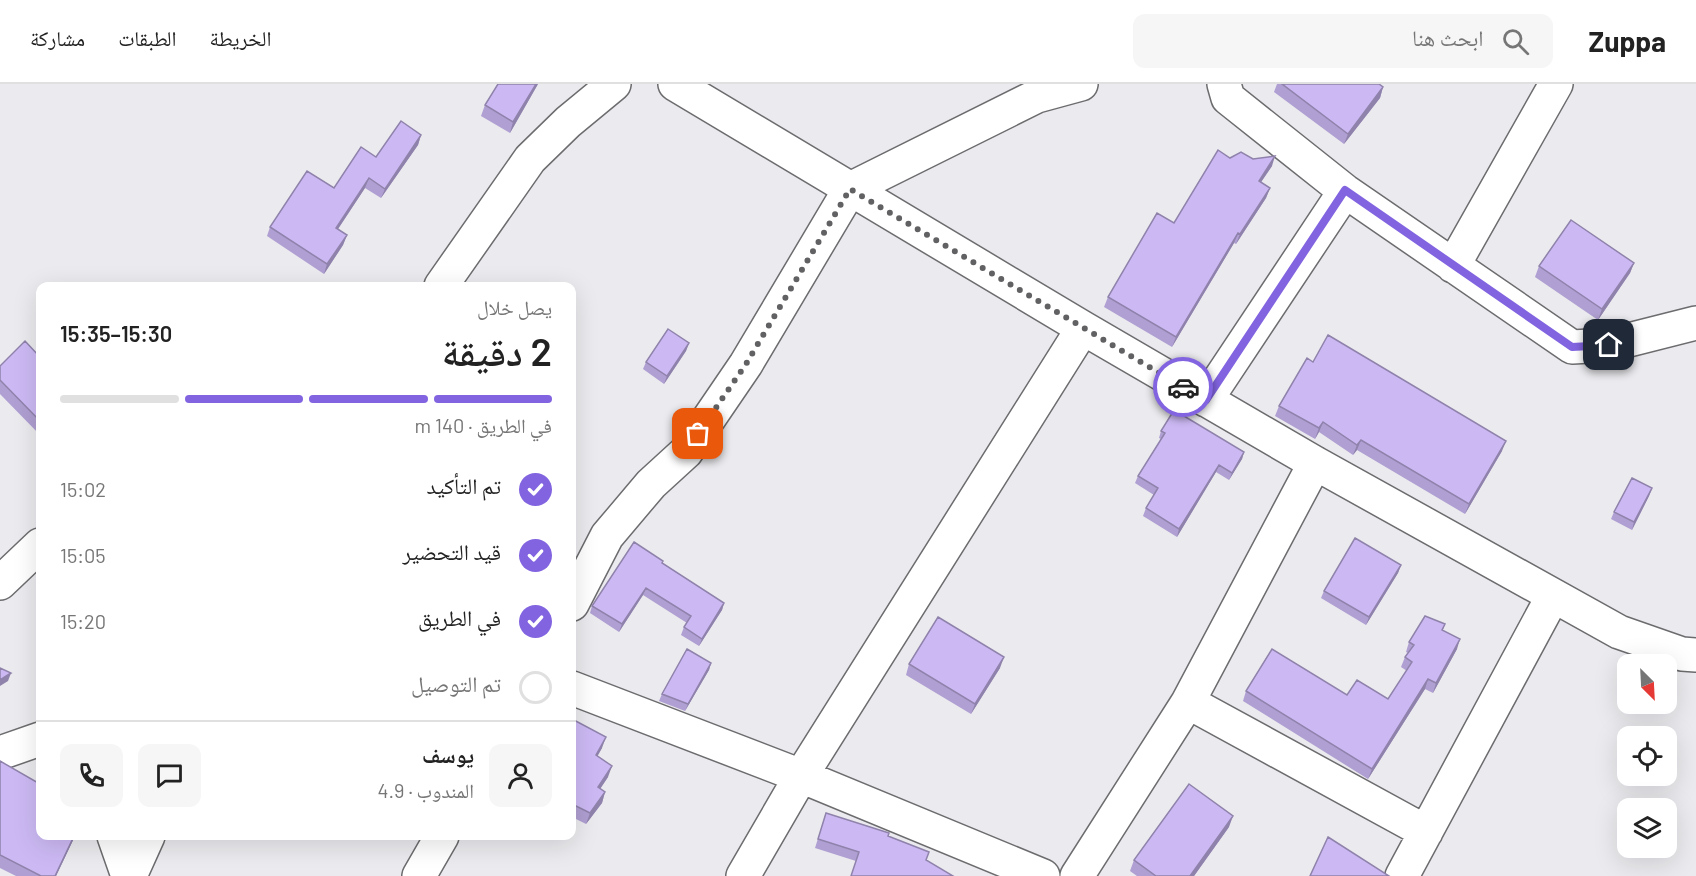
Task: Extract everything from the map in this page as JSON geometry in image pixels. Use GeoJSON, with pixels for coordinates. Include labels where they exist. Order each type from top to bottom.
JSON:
{"type":"FeatureCollection","features":[{"type":"Feature","properties":{"kind":"street"},"geometry":{"type":"LineString","coordinates":[[444,282],[530,159],[568,122],[614,84]]}},
{"type":"Feature","properties":{"kind":"street"},"geometry":{"type":"LineString","coordinates":[[675,84],[1083,328],[1315,463],[1619,632],[1682,654],[1696,655]]}},
{"type":"Feature","properties":{"kind":"street"},"geometry":{"type":"LineString","coordinates":[[576,596],[607,536],[651,484],[686,452],[746,364],[850,189],[1037,96],[1081,84]]}},
{"type":"Feature","properties":{"kind":"street"},"geometry":{"type":"LineString","coordinates":[[1453,266],[1556,84]]}},
{"type":"Feature","properties":{"kind":"street"},"geometry":{"type":"LineString","coordinates":[[1222,85],[1228,98],[1345,190],[1572,347],[1609,345],[1696,323]]}},
{"type":"Feature","properties":{"kind":"street"},"geometry":{"type":"LineString","coordinates":[[1206,400],[1345,190]]}},
{"type":"Feature","properties":{"kind":"street"},"geometry":{"type":"LineString","coordinates":[[743,876],[801,776],[1083,328]]}},
{"type":"Feature","properties":{"kind":"street"},"geometry":{"type":"LineString","coordinates":[[1077,876],[1188,702],[1315,463]]}},
{"type":"Feature","properties":{"kind":"street"},"geometry":{"type":"LineString","coordinates":[[0,583],[36,549]]}},
{"type":"Feature","properties":{"kind":"street"},"geometry":{"type":"LineString","coordinates":[[1402,876],[1553,596]]}},
{"type":"Feature","properties":{"kind":"street"},"geometry":{"type":"LineString","coordinates":[[576,689],[801,776],[1043,876]]}},
{"type":"Feature","properties":{"kind":"street"},"geometry":{"type":"LineString","coordinates":[[1188,702],[1426,832]]}},
{"type":"Feature","properties":{"kind":"street"},"geometry":{"type":"LineString","coordinates":[[0,753],[36,740]]}},
{"type":"Feature","properties":{"kind":"street"},"geometry":{"type":"LineString","coordinates":[[116,840],[129,876]]}},
{"type":"Feature","properties":{"kind":"street"},"geometry":{"type":"LineString","coordinates":[[129,876],[146,840]]}},
{"type":"Feature","properties":{"kind":"street"},"geometry":{"type":"LineString","coordinates":[[419,876],[440,840]]}},
{"type":"Feature","properties":{"kind":"building"},"geometry":{"type":"Polygon","coordinates":[[[498,84],[536,84],[513,122],[485,105],[498,84]]]}},
{"type":"Feature","properties":{"kind":"building"},"geometry":{"type":"Polygon","coordinates":[[[1282,84],[1379,84],[1383,87],[1348,134],[1282,84]]]}},
{"type":"Feature","properties":{"kind":"building"},"geometry":{"type":"Polygon","coordinates":[[[401,121],[421,135],[385,189],[369,178],[336,228],[347,235],[327,264],[270,227],[307,171],[334,188],[361,147],[376,157],[401,121]]]}},
{"type":"Feature","properties":{"kind":"building"},"geometry":{"type":"Polygon","coordinates":[[[1218,150],[1230,158],[1241,152],[1253,159],[1275,156],[1259,181],[1270,188],[1240,234],[1238,233],[1176,337],[1108,297],[1157,213],[1174,223],[1218,150]]]}},
{"type":"Feature","properties":{"kind":"building"},"geometry":{"type":"Polygon","coordinates":[[[1571,220],[1634,263],[1602,309],[1539,266],[1571,220]]]}},
{"type":"Feature","properties":{"kind":"building"},"geometry":{"type":"Polygon","coordinates":[[[668,329],[689,343],[667,376],[646,362],[668,329]]]}},
{"type":"Feature","properties":{"kind":"building"},"geometry":{"type":"Polygon","coordinates":[[[1328,335],[1506,441],[1469,504],[1361,440],[1357,445],[1323,422],[1319,428],[1279,406],[1307,358],[1313,362],[1328,335]]]}},
{"type":"Feature","properties":{"kind":"building"},"geometry":{"type":"Polygon","coordinates":[[[25,341],[36,353],[36,417],[0,380],[0,366],[25,341]]]}},
{"type":"Feature","properties":{"kind":"building"},"geometry":{"type":"Polygon","coordinates":[[[1174,410],[1244,452],[1232,473],[1219,465],[1179,529],[1146,508],[1158,488],[1138,476],[1165,433],[1161,431],[1174,410]]]}},
{"type":"Feature","properties":{"kind":"building"},"geometry":{"type":"Polygon","coordinates":[[[1632,478],[1652,488],[1634,522],[1614,512],[1632,478]]]}},
{"type":"Feature","properties":{"kind":"building"},"geometry":{"type":"Polygon","coordinates":[[[1355,538],[1401,565],[1369,617],[1324,591],[1355,538]]]}},
{"type":"Feature","properties":{"kind":"building"},"geometry":{"type":"Polygon","coordinates":[[[634,542],[724,603],[702,639],[684,627],[691,616],[646,588],[622,624],[592,606],[634,542]]]}},
{"type":"Feature","properties":{"kind":"building"},"geometry":{"type":"Polygon","coordinates":[[[1425,616],[1445,624],[1442,630],[1460,639],[1436,683],[1428,679],[1372,769],[1246,691],[1272,649],[1347,695],[1357,680],[1388,699],[1412,662],[1405,657],[1414,645],[1409,642],[1425,616]]]}},
{"type":"Feature","properties":{"kind":"building"},"geometry":{"type":"Polygon","coordinates":[[[938,617],[1004,657],[975,704],[909,664],[938,617]]]}},
{"type":"Feature","properties":{"kind":"building"},"geometry":{"type":"Polygon","coordinates":[[[687,649],[711,663],[688,704],[662,694],[687,649]]]}},
{"type":"Feature","properties":{"kind":"building"},"geometry":{"type":"Polygon","coordinates":[[[0,668],[11,673],[0,680],[0,668]]]}},
{"type":"Feature","properties":{"kind":"building"},"geometry":{"type":"Polygon","coordinates":[[[576,721],[606,737],[596,755],[612,766],[598,787],[605,792],[590,813],[576,806],[576,721]]]}},
{"type":"Feature","properties":{"kind":"building"},"geometry":{"type":"Polygon","coordinates":[[[0,761],[36,782],[36,840],[72,840],[55,876],[41,876],[0,855],[0,761]]]}},
{"type":"Feature","properties":{"kind":"building"},"geometry":{"type":"Polygon","coordinates":[[[1189,784],[1233,816],[1190,876],[1156,876],[1134,860],[1189,784]]]}},
{"type":"Feature","properties":{"kind":"building"},"geometry":{"type":"Polygon","coordinates":[[[826,813],[889,833],[888,836],[929,852],[926,860],[953,876],[851,876],[859,852],[818,839],[826,813]]]}},
{"type":"Feature","properties":{"kind":"building"},"geometry":{"type":"Polygon","coordinates":[[[1328,837],[1389,876],[1310,876],[1328,837]]]}},
{"type":"Feature","properties":{"kind":"way so far"},"geometry":{"type":"LineString","coordinates":[[698,434],[746,364],[850,189],[1183,387]]}},
{"type":"Feature","properties":{"kind":"route"},"geometry":{"type":"LineString","coordinates":[[1183,387],[1206,400],[1345,190],[1572,347],[1609,345]]}}]}
